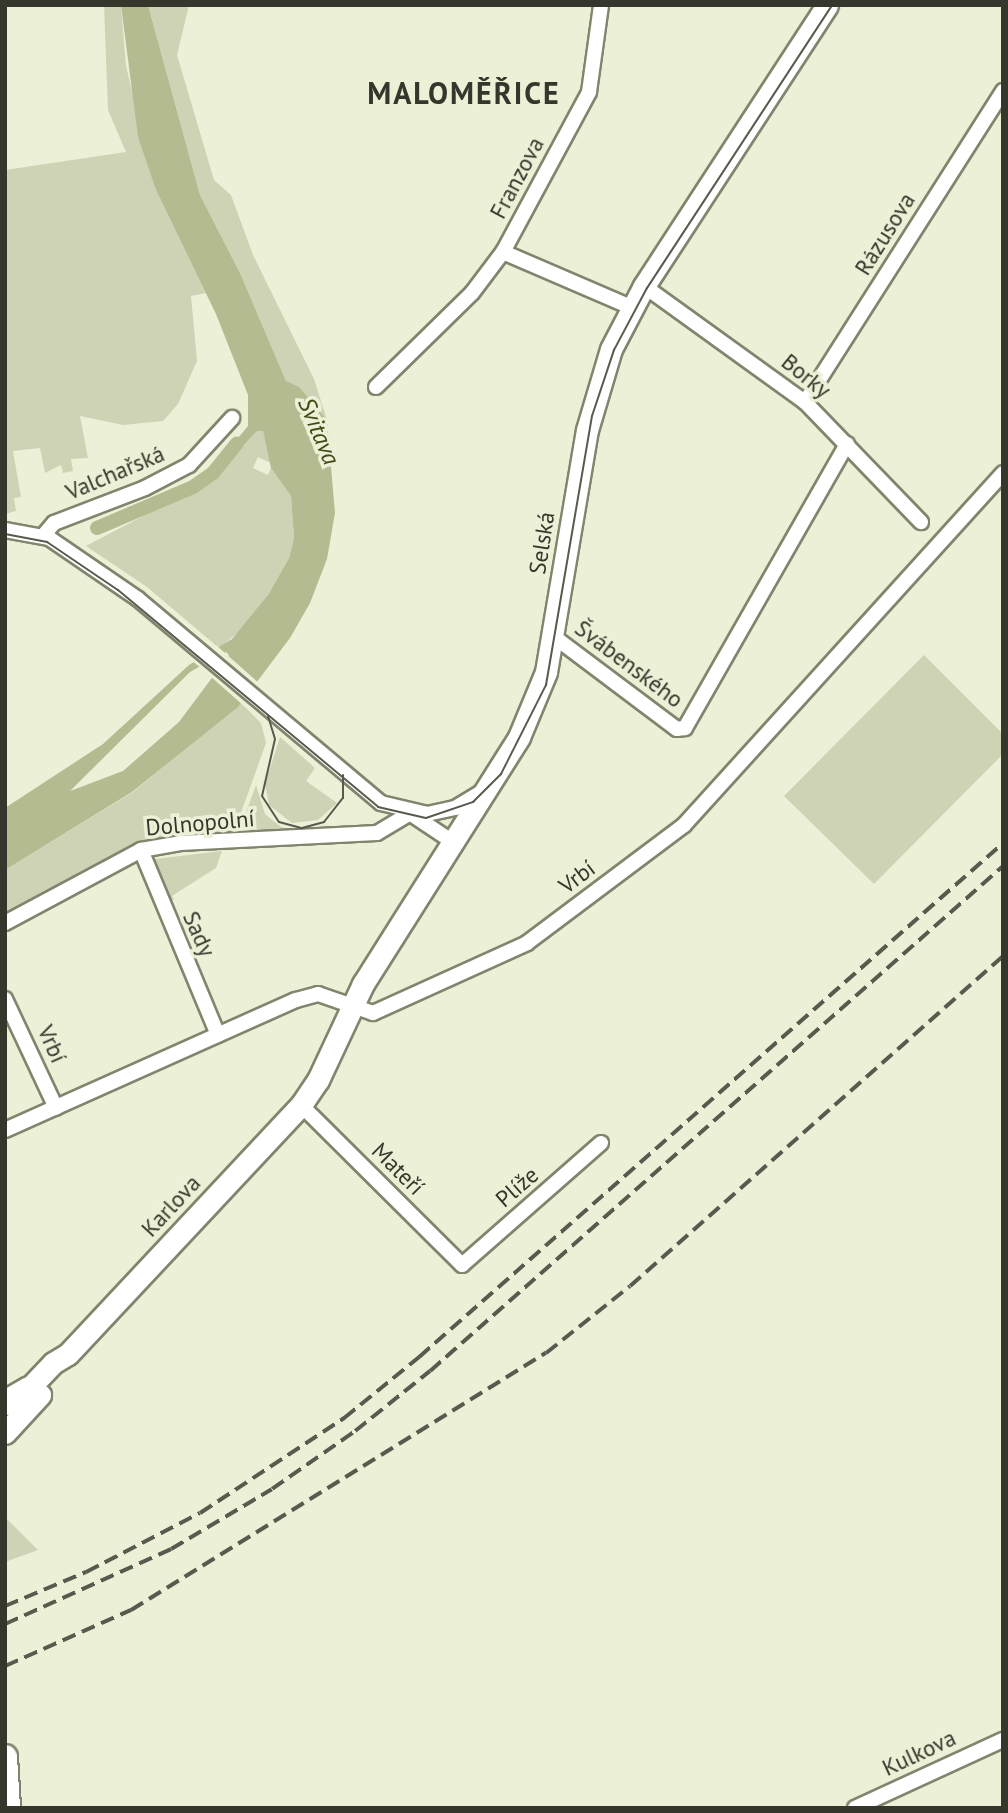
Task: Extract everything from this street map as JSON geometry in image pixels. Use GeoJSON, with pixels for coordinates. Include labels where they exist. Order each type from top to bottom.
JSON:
{"type":"FeatureCollection","features":[{"type":"Feature","properties":{"kind":"highway"},"geometry":{"type":"LineString","coordinates":[[5,1403],[29,1389]]}},
{"type":"Feature","properties":{"kind":"highway"},"geometry":{"type":"LineString","coordinates":[[5,1757],[8,1808]]}},
{"type":"Feature","properties":{"kind":"main road","name":"Selská"},"geometry":{"type":"LineString","coordinates":[[306,1099],[351,1007],[535,706],[553,636],[592,403],[624,304],[644,286],[827,5]]}},
{"type":"Feature","properties":{"kind":"main road","name":"Karlova"},"geometry":{"type":"LineString","coordinates":[[5,1414],[68,1354],[306,1099]]}},
{"type":"Feature","properties":{"kind":"main road","name":"Karlova"},"geometry":{"type":"LineString","coordinates":[[5,1433],[62,1371],[68,1354]]}},
{"type":"Feature","properties":{"kind":"street","name":"Franzova"},"geometry":{"type":"LineString","coordinates":[[376,387],[472,293],[503,252],[589,92],[601,5]]}},
{"type":"Feature","properties":{"kind":"street","name":"Rázusova"},"geometry":{"type":"LineString","coordinates":[[806,402],[1003,91]]}},
{"type":"Feature","properties":{"kind":"street","name":"Franzova"},"geometry":{"type":"LineString","coordinates":[[503,252],[624,304]]}},
{"type":"Feature","properties":{"kind":"street","name":"Borky"},"geometry":{"type":"LineString","coordinates":[[644,286],[806,402],[847,444],[854,456],[921,522]]}},
{"type":"Feature","properties":{"kind":"street","name":"Valchařská"},"geometry":{"type":"LineString","coordinates":[[43,536],[54,523],[145,488],[190,465],[232,418]]}},
{"type":"Feature","properties":{"kind":"street","name":"Švábenského"},"geometry":{"type":"LineString","coordinates":[[553,636],[677,729],[685,728],[706,695],[737,632],[847,444]]}},
{"type":"Feature","properties":{"kind":"street","name":"Vrbí"},"geometry":{"type":"LineString","coordinates":[[5,1130],[218,1035],[318,994],[373,1013],[516,949],[676,832],[936,550],[1003,473]]}},
{"type":"Feature","properties":{"kind":"street"},"geometry":{"type":"LineString","coordinates":[[5,530],[43,536]]}},
{"type":"Feature","properties":{"kind":"street","name":"Dolnopolní"},"geometry":{"type":"LineString","coordinates":[[43,536],[138,599],[372,797],[410,813],[453,842]]}},
{"type":"Feature","properties":{"kind":"street","name":"Dolnopolní"},"geometry":{"type":"LineString","coordinates":[[5,923],[141,850],[180,843],[377,833],[410,813],[446,811],[486,787]]}},
{"type":"Feature","properties":{"kind":"street","name":"Sady"},"geometry":{"type":"LineString","coordinates":[[141,850],[218,1035]]}},
{"type":"Feature","properties":{"kind":"street","name":"Vrbí"},"geometry":{"type":"LineString","coordinates":[[5,999],[56,1108]]}},
{"type":"Feature","properties":{"kind":"street","name":"Mateří"},"geometry":{"type":"LineString","coordinates":[[306,1099],[462,1265]]}},
{"type":"Feature","properties":{"kind":"street","name":"Plíže"},"geometry":{"type":"LineString","coordinates":[[462,1265],[601,1143]]}},
{"type":"Feature","properties":{"kind":"street","name":"Kulkova"},"geometry":{"type":"LineString","coordinates":[[855,1808],[1003,1740]]}},
{"type":"Feature","properties":{"kind":"shaded area"},"geometry":{"type":"Polygon","coordinates":[[[104,5],[121,5],[126,66],[156,190],[206,293],[191,296],[197,361],[178,404],[163,421],[123,425],[80,416],[88,458],[71,459],[73,471],[63,473],[61,465],[45,473],[40,448],[13,451],[21,497],[14,498],[16,511],[5,514],[5,170],[126,152],[108,110],[104,5]]]}},
{"type":"Feature","properties":{"kind":"shaded area"},"geometry":{"type":"Polygon","coordinates":[[[148,5],[189,5],[177,55],[214,180],[231,195],[253,255],[314,379],[327,420],[286,381],[240,273],[200,195],[148,5]]]}},
{"type":"Feature","properties":{"kind":"shaded area"},"geometry":{"type":"Polygon","coordinates":[[[257,431],[263,431],[271,463],[258,457],[253,468],[268,475],[271,468],[291,496],[294,538],[289,558],[268,595],[241,630],[219,648],[147,587],[86,546],[217,477],[234,451],[257,431]]]}},
{"type":"Feature","properties":{"kind":"shaded area"},"geometry":{"type":"Polygon","coordinates":[[[924,655],[1003,734],[1003,754],[874,884],[784,796],[924,655]]]}},
{"type":"Feature","properties":{"kind":"shaded area"},"geometry":{"type":"Polygon","coordinates":[[[241,703],[261,723],[266,743],[233,835],[168,838],[140,844],[5,917],[5,870],[133,792],[241,703]]]}},
{"type":"Feature","properties":{"kind":"shaded area"},"geometry":{"type":"Polygon","coordinates":[[[280,737],[315,768],[306,781],[337,803],[318,820],[292,823],[269,805],[265,784],[280,737]]]}},
{"type":"Feature","properties":{"kind":"shaded area"},"geometry":{"type":"Polygon","coordinates":[[[256,785],[265,814],[281,827],[298,832],[238,834],[256,785]]]}},
{"type":"Feature","properties":{"kind":"shaded area"},"geometry":{"type":"Polygon","coordinates":[[[222,851],[216,868],[172,896],[174,900],[166,899],[152,853],[155,859],[222,851]]]}},
{"type":"Feature","properties":{"kind":"shaded area"},"geometry":{"type":"Polygon","coordinates":[[[5,1517],[38,1550],[5,1562],[5,1517]]]}},
{"type":"Feature","properties":{"kind":"water","name":"Svitava"},"geometry":{"type":"Polygon","coordinates":[[[121,5],[148,5],[200,195],[240,273],[286,381],[299,387],[327,420],[335,513],[327,559],[310,603],[290,638],[238,707],[132,792],[5,870],[5,808],[103,744],[189,665],[232,639],[268,595],[289,558],[294,538],[291,496],[271,468],[263,431],[257,431],[230,459],[224,455],[248,426],[248,395],[216,314],[156,190],[138,137],[121,5]],[[226,652],[190,672],[70,791],[123,771],[179,722],[229,655],[226,652]]]}},
{"type":"Feature","properties":{"kind":"pier"},"geometry":{"type":"Polygon","coordinates":[[[216,645],[261,685],[244,706],[210,676],[223,657],[202,669],[191,660],[216,645]]]}},
{"type":"Feature","properties":{"kind":"waterway"},"geometry":{"type":"LineString","coordinates":[[97,528],[193,487],[213,473],[237,443]]}},
{"type":"Feature","properties":{"kind":"tram line"},"geometry":{"type":"LineString","coordinates":[[5,534],[47,542],[118,590],[378,807],[426,818],[473,802],[501,774],[546,685],[592,416],[614,350],[647,288],[832,5]]}},
{"type":"Feature","properties":{"kind":"tram line"},"geometry":{"type":"LineString","coordinates":[[268,716],[275,739],[262,796],[279,822],[302,828],[324,822],[343,798],[343,775]]}},
{"type":"Feature","properties":{"kind":"railway"},"geometry":{"type":"LineString","coordinates":[[5,1606],[86,1572],[200,1513],[344,1418],[419,1357],[1003,843]]}},
{"type":"Feature","properties":{"kind":"railway"},"geometry":{"type":"LineString","coordinates":[[5,1624],[171,1549],[272,1489],[355,1431],[430,1371],[1003,866]]}},
{"type":"Feature","properties":{"kind":"railway"},"geometry":{"type":"LineString","coordinates":[[5,1666],[131,1610],[546,1353],[630,1286],[1003,956]]}},
{"type":"Feature","properties":{"kind":"district","name":"MALOMĚŘICE"},"geometry":{"type":"Point","coordinates":[464,93]}}]}
